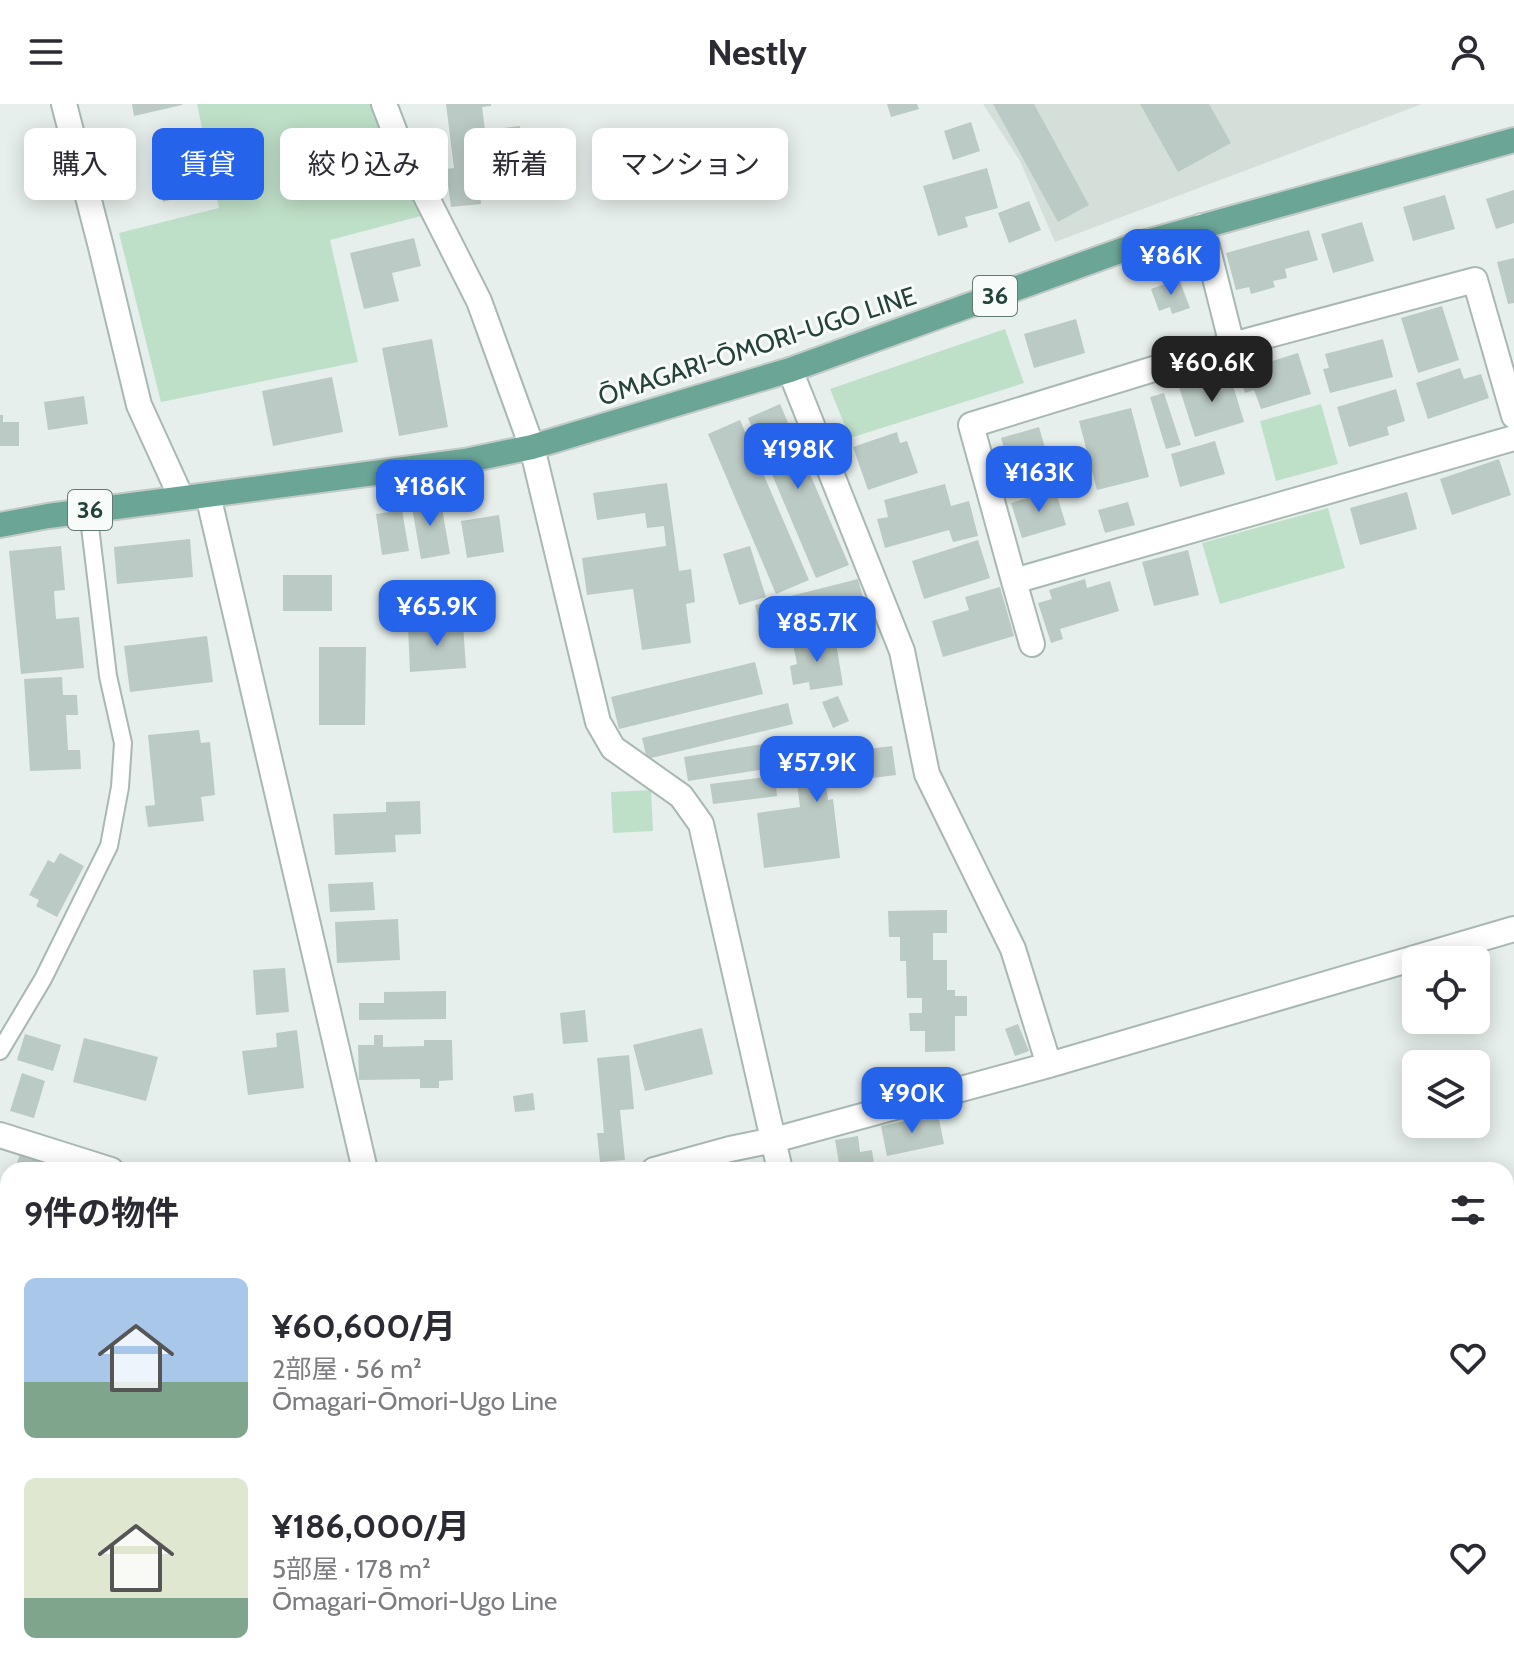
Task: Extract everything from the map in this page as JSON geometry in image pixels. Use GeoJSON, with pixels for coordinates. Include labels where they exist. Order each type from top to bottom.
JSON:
{"type":"FeatureCollection","features":[{"type":"Feature","properties":{"kind":"main road","name":"ŌMAGARI-ŌMORI-UGO LINE"},"geometry":{"type":"LineString","coordinates":[[0,525],[181,497],[465,461],[532,447],[790,370],[1139,244],[1514,140]]}},
{"type":"Feature","properties":{"kind":"street"},"geometry":{"type":"LineString","coordinates":[[64,104],[139,405],[181,497]]}},
{"type":"Feature","properties":{"kind":"street"},"geometry":{"type":"LineString","coordinates":[[384,104],[399,143],[479,301],[532,447],[598,722],[613,748],[681,796],[701,824],[778,1162]]}},
{"type":"Feature","properties":{"kind":"street"},"geometry":{"type":"LineString","coordinates":[[1202,226],[1232,345]]}},
{"type":"Feature","properties":{"kind":"street"},"geometry":{"type":"LineString","coordinates":[[1032,644],[971,425],[1232,345],[1475,280],[1514,416]]}},
{"type":"Feature","properties":{"kind":"street"},"geometry":{"type":"LineString","coordinates":[[790,370],[902,651],[927,774],[1013,949],[1049,1065]]}},
{"type":"Feature","properties":{"kind":"street"},"geometry":{"type":"LineString","coordinates":[[1014,581],[1514,438]]}},
{"type":"Feature","properties":{"kind":"street"},"geometry":{"type":"LineString","coordinates":[[208,495],[363,1162]]}},
{"type":"Feature","properties":{"kind":"street"},"geometry":{"type":"LineString","coordinates":[[683,1162],[1049,1065],[1514,929]]}},
{"type":"Feature","properties":{"kind":"street"},"geometry":{"type":"LineString","coordinates":[[0,1135],[86,1162]]}},
{"type":"Feature","properties":{"kind":"lane"},"geometry":{"type":"LineString","coordinates":[[0,1051],[43,979],[109,846],[120,787],[123,743],[108,676],[88,510]]}},
{"type":"Feature","properties":{"kind":"shaded area"},"geometry":{"type":"Polygon","coordinates":[[[983,104],[1422,104],[1055,242],[1020,161],[983,104]]]}},
{"type":"Feature","properties":{"kind":"green space"},"geometry":{"type":"Polygon","coordinates":[[[197,104],[372,104],[382,128],[280,128],[280,200],[414,200],[421,216],[330,240],[358,362],[161,402],[119,233],[219,208],[217,200],[264,200],[264,128],[202,128],[197,104]]]}},
{"type":"Feature","properties":{"kind":"green space"},"geometry":{"type":"Polygon","coordinates":[[[1005,329],[1024,383],[850,438],[830,389],[1005,329]]]}},
{"type":"Feature","properties":{"kind":"green space"},"geometry":{"type":"Polygon","coordinates":[[[1321,404],[1338,464],[1276,481],[1260,421],[1321,404]]]}},
{"type":"Feature","properties":{"kind":"green space"},"geometry":{"type":"Polygon","coordinates":[[[1328,508],[1345,568],[1220,604],[1202,543],[1328,508]]]}},
{"type":"Feature","properties":{"kind":"green space"},"geometry":{"type":"Polygon","coordinates":[[[651,790],[653,831],[613,833],[611,792],[651,790]]]}},
{"type":"Feature","properties":{"kind":"building"},"geometry":{"type":"Polygon","coordinates":[[[132,104],[182,104],[182,105],[134,116],[132,104]]]}},
{"type":"Feature","properties":{"kind":"building"},"geometry":{"type":"Polygon","coordinates":[[[446,104],[491,104],[482,107],[485,128],[464,128],[464,200],[481,200],[481,204],[451,207],[448,169],[454,168],[446,104]]]}},
{"type":"Feature","properties":{"kind":"building"},"geometry":{"type":"Polygon","coordinates":[[[887,104],[917,104],[919,109],[891,117],[887,104]]]}},
{"type":"Feature","properties":{"kind":"building"},"geometry":{"type":"Polygon","coordinates":[[[993,104],[1034,104],[1089,205],[1058,222],[993,104]]]}},
{"type":"Feature","properties":{"kind":"building"},"geometry":{"type":"Polygon","coordinates":[[[1140,104],[1209,104],[1231,143],[1178,172],[1140,104]]]}},
{"type":"Feature","properties":{"kind":"building"},"geometry":{"type":"Polygon","coordinates":[[[971,122],[980,151],[953,160],[944,131],[971,122]]]}},
{"type":"Feature","properties":{"kind":"building"},"geometry":{"type":"Polygon","coordinates":[[[987,168],[998,208],[965,217],[968,227],[938,236],[923,186],[987,168]]]}},
{"type":"Feature","properties":{"kind":"building"},"geometry":{"type":"Polygon","coordinates":[[[1514,190],[1514,223],[1496,229],[1486,199],[1514,190]]]}},
{"type":"Feature","properties":{"kind":"building"},"geometry":{"type":"Polygon","coordinates":[[[1445,195],[1455,229],[1413,241],[1403,207],[1445,195]]]}},
{"type":"Feature","properties":{"kind":"building"},"geometry":{"type":"Polygon","coordinates":[[[1029,201],[1041,230],[1009,243],[998,213],[1029,201]]]}},
{"type":"Feature","properties":{"kind":"building"},"geometry":{"type":"Polygon","coordinates":[[[1362,222],[1374,261],[1333,273],[1321,234],[1362,222]]]}},
{"type":"Feature","properties":{"kind":"building"},"geometry":{"type":"Polygon","coordinates":[[[1309,230],[1318,260],[1285,269],[1287,278],[1273,281],[1275,287],[1251,294],[1249,287],[1236,290],[1226,253],[1309,230]]]}},
{"type":"Feature","properties":{"kind":"building"},"geometry":{"type":"Polygon","coordinates":[[[414,238],[421,266],[392,273],[399,301],[364,309],[350,253],[414,238]]]}},
{"type":"Feature","properties":{"kind":"building"},"geometry":{"type":"Polygon","coordinates":[[[1514,258],[1514,303],[1508,304],[1497,262],[1514,258]]]}},
{"type":"Feature","properties":{"kind":"building"},"geometry":{"type":"Polygon","coordinates":[[[1179,279],[1190,308],[1172,314],[1170,307],[1159,311],[1151,289],[1179,279]]]}},
{"type":"Feature","properties":{"kind":"building"},"geometry":{"type":"Polygon","coordinates":[[[1442,306],[1459,360],[1418,373],[1401,318],[1442,306]]]}},
{"type":"Feature","properties":{"kind":"building"},"geometry":{"type":"Polygon","coordinates":[[[1076,319],[1085,353],[1034,368],[1024,334],[1076,319]]]}},
{"type":"Feature","properties":{"kind":"building"},"geometry":{"type":"Polygon","coordinates":[[[432,339],[448,427],[399,436],[382,348],[432,339]]]}},
{"type":"Feature","properties":{"kind":"building"},"geometry":{"type":"Polygon","coordinates":[[[1383,339],[1393,377],[1330,393],[1323,369],[1329,368],[1325,354],[1383,339]]]}},
{"type":"Feature","properties":{"kind":"building"},"geometry":{"type":"Polygon","coordinates":[[[1298,353],[1311,394],[1261,409],[1254,390],[1245,393],[1238,372],[1298,353]]]}},
{"type":"Feature","properties":{"kind":"building"},"geometry":{"type":"Polygon","coordinates":[[[1460,368],[1464,379],[1481,374],[1489,398],[1428,419],[1416,383],[1460,368]]]}},
{"type":"Feature","properties":{"kind":"building"},"geometry":{"type":"Polygon","coordinates":[[[1229,372],[1244,422],[1195,437],[1179,387],[1229,372]]]}},
{"type":"Feature","properties":{"kind":"building"},"geometry":{"type":"Polygon","coordinates":[[[332,377],[343,432],[273,446],[262,391],[332,377]]]}},
{"type":"Feature","properties":{"kind":"building"},"geometry":{"type":"Polygon","coordinates":[[[1396,389],[1405,421],[1387,427],[1389,435],[1349,447],[1337,407],[1396,389]]]}},
{"type":"Feature","properties":{"kind":"building"},"geometry":{"type":"Polygon","coordinates":[[[1164,393],[1181,445],[1166,449],[1150,397],[1164,393]]]}},
{"type":"Feature","properties":{"kind":"building"},"geometry":{"type":"Polygon","coordinates":[[[84,396],[88,424],[48,430],[44,402],[84,396]]]}},
{"type":"Feature","properties":{"kind":"building"},"geometry":{"type":"Polygon","coordinates":[[[780,404],[849,565],[816,578],[748,418],[780,404]]]}},
{"type":"Feature","properties":{"kind":"building"},"geometry":{"type":"Polygon","coordinates":[[[1131,408],[1149,477],[1097,490],[1079,421],[1131,408]]]}},
{"type":"Feature","properties":{"kind":"building"},"geometry":{"type":"Polygon","coordinates":[[[0,415],[3,415],[3,422],[19,422],[19,446],[0,446],[0,415]]]}},
{"type":"Feature","properties":{"kind":"building"},"geometry":{"type":"Polygon","coordinates":[[[740,420],[809,580],[776,594],[708,434],[740,420]]]}},
{"type":"Feature","properties":{"kind":"building"},"geometry":{"type":"Polygon","coordinates":[[[1039,427],[1048,458],[1010,469],[1001,438],[1039,427]]]}},
{"type":"Feature","properties":{"kind":"building"},"geometry":{"type":"Polygon","coordinates":[[[897,432],[900,443],[907,441],[918,473],[868,490],[853,447],[897,432]]]}},
{"type":"Feature","properties":{"kind":"building"},"geometry":{"type":"Polygon","coordinates":[[[1215,441],[1225,474],[1180,487],[1171,454],[1215,441]]]}},
{"type":"Feature","properties":{"kind":"building"},"geometry":{"type":"Polygon","coordinates":[[[1499,459],[1511,495],[1452,515],[1440,479],[1499,459]]]}},
{"type":"Feature","properties":{"kind":"building"},"geometry":{"type":"Polygon","coordinates":[[[667,483],[679,571],[691,569],[695,602],[686,604],[691,643],[642,650],[633,589],[587,595],[582,558],[666,546],[664,526],[647,528],[645,513],[597,520],[593,493],[667,483]]]}},
{"type":"Feature","properties":{"kind":"building"},"geometry":{"type":"Polygon","coordinates":[[[945,484],[951,506],[969,501],[978,536],[953,542],[949,530],[885,548],[877,519],[888,517],[884,500],[945,484]]]}},
{"type":"Feature","properties":{"kind":"building"},"geometry":{"type":"Polygon","coordinates":[[[1055,489],[1066,525],[1022,538],[1011,503],[1055,489]]]}},
{"type":"Feature","properties":{"kind":"building"},"geometry":{"type":"Polygon","coordinates":[[[1407,492],[1417,529],[1360,545],[1350,508],[1407,492]]]}},
{"type":"Feature","properties":{"kind":"building"},"geometry":{"type":"Polygon","coordinates":[[[440,497],[450,554],[421,559],[411,502],[440,497]]]}},
{"type":"Feature","properties":{"kind":"building"},"geometry":{"type":"Polygon","coordinates":[[[1128,502],[1135,525],[1105,533],[1098,510],[1128,502]]]}},
{"type":"Feature","properties":{"kind":"building"},"geometry":{"type":"Polygon","coordinates":[[[402,510],[409,551],[382,555],[376,514],[402,510]]]}},
{"type":"Feature","properties":{"kind":"building"},"geometry":{"type":"Polygon","coordinates":[[[499,515],[504,552],[467,558],[461,521],[499,515]]]}},
{"type":"Feature","properties":{"kind":"building"},"geometry":{"type":"Polygon","coordinates":[[[190,539],[193,577],[117,584],[114,547],[190,539]]]}},
{"type":"Feature","properties":{"kind":"building"},"geometry":{"type":"Polygon","coordinates":[[[978,540],[990,578],[924,599],[912,561],[978,540]]]}},
{"type":"Feature","properties":{"kind":"building"},"geometry":{"type":"Polygon","coordinates":[[[61,546],[65,590],[54,591],[56,619],[79,617],[84,668],[21,674],[9,551],[61,546]]]}},
{"type":"Feature","properties":{"kind":"building"},"geometry":{"type":"Polygon","coordinates":[[[750,546],[766,597],[739,605],[723,554],[750,546]]]}},
{"type":"Feature","properties":{"kind":"building"},"geometry":{"type":"Polygon","coordinates":[[[1188,550],[1199,595],[1154,606],[1142,562],[1188,550]]]}},
{"type":"Feature","properties":{"kind":"building"},"geometry":{"type":"Polygon","coordinates":[[[283,575],[332,575],[332,611],[283,611],[283,575]]]}},
{"type":"Feature","properties":{"kind":"building"},"geometry":{"type":"Polygon","coordinates":[[[858,579],[867,612],[763,638],[755,605],[858,579]]]}},
{"type":"Feature","properties":{"kind":"building"},"geometry":{"type":"Polygon","coordinates":[[[1085,579],[1087,588],[1110,581],[1119,611],[1060,629],[1063,639],[1051,643],[1038,603],[1052,599],[1049,590],[1085,579]]]}},
{"type":"Feature","properties":{"kind":"building"},"geometry":{"type":"Polygon","coordinates":[[[457,587],[459,617],[402,620],[400,591],[457,587]]]}},
{"type":"Feature","properties":{"kind":"building"},"geometry":{"type":"Polygon","coordinates":[[[1000,587],[1014,636],[943,657],[932,621],[969,610],[965,597],[1000,587]]]}},
{"type":"Feature","properties":{"kind":"building"},"geometry":{"type":"Polygon","coordinates":[[[463,624],[466,668],[410,672],[408,627],[463,624]]]}},
{"type":"Feature","properties":{"kind":"building"},"geometry":{"type":"Polygon","coordinates":[[[207,636],[213,682],[130,692],[124,646],[207,636]]]}},
{"type":"Feature","properties":{"kind":"building"},"geometry":{"type":"Polygon","coordinates":[[[835,637],[843,685],[810,690],[809,682],[793,685],[790,666],[797,664],[793,644],[835,637]]]}},
{"type":"Feature","properties":{"kind":"building"},"geometry":{"type":"Polygon","coordinates":[[[319,647],[366,647],[365,725],[319,725],[319,647]]]}},
{"type":"Feature","properties":{"kind":"building"},"geometry":{"type":"Polygon","coordinates":[[[755,662],[763,694],[619,729],[611,697],[755,662]]]}},
{"type":"Feature","properties":{"kind":"building"},"geometry":{"type":"Polygon","coordinates":[[[62,677],[63,695],[77,695],[78,715],[66,715],[68,750],[80,750],[81,769],[30,771],[24,679],[62,677]]]}},
{"type":"Feature","properties":{"kind":"building"},"geometry":{"type":"Polygon","coordinates":[[[838,696],[849,721],[833,728],[822,702],[838,696]]]}},
{"type":"Feature","properties":{"kind":"building"},"geometry":{"type":"Polygon","coordinates":[[[788,703],[793,724],[647,759],[642,738],[788,703]]]}},
{"type":"Feature","properties":{"kind":"building"},"geometry":{"type":"Polygon","coordinates":[[[199,730],[201,743],[210,742],[215,795],[201,797],[204,821],[148,827],[145,806],[155,805],[148,735],[199,730]]]}},
{"type":"Feature","properties":{"kind":"building"},"geometry":{"type":"Polygon","coordinates":[[[820,741],[822,755],[892,746],[896,775],[826,784],[828,800],[833,799],[840,858],[764,868],[757,813],[800,807],[792,744],[820,741]]]}},
{"type":"Feature","properties":{"kind":"building"},"geometry":{"type":"Polygon","coordinates":[[[774,742],[778,767],[688,781],[684,757],[774,742]]]}},
{"type":"Feature","properties":{"kind":"building"},"geometry":{"type":"Polygon","coordinates":[[[775,776],[777,796],[713,804],[710,784],[775,776]]]}},
{"type":"Feature","properties":{"kind":"building"},"geometry":{"type":"Polygon","coordinates":[[[420,801],[421,834],[395,835],[396,852],[335,855],[333,814],[386,812],[386,802],[420,801]]]}},
{"type":"Feature","properties":{"kind":"building"},"geometry":{"type":"Polygon","coordinates":[[[60,853],[84,866],[57,917],[36,906],[39,900],[29,895],[48,860],[54,863],[60,853]]]}},
{"type":"Feature","properties":{"kind":"building"},"geometry":{"type":"Polygon","coordinates":[[[373,882],[375,910],[330,912],[328,884],[373,882]]]}},
{"type":"Feature","properties":{"kind":"building"},"geometry":{"type":"Polygon","coordinates":[[[947,910],[947,933],[933,933],[933,960],[947,960],[947,990],[955,990],[955,996],[967,996],[967,1016],[955,1016],[955,1051],[925,1052],[925,1031],[910,1031],[909,1013],[922,1013],[922,998],[907,998],[906,961],[900,961],[900,937],[889,937],[888,911],[947,910]]]}},
{"type":"Feature","properties":{"kind":"building"},"geometry":{"type":"Polygon","coordinates":[[[398,919],[400,960],[337,963],[335,922],[398,919]]]}},
{"type":"Feature","properties":{"kind":"building"},"geometry":{"type":"Polygon","coordinates":[[[285,968],[289,1012],[256,1015],[253,970],[285,968]]]}},
{"type":"Feature","properties":{"kind":"building"},"geometry":{"type":"Polygon","coordinates":[[[446,991],[446,1019],[359,1020],[359,1003],[384,1003],[384,992],[446,991]]]}},
{"type":"Feature","properties":{"kind":"building"},"geometry":{"type":"Polygon","coordinates":[[[585,1010],[588,1042],[563,1044],[560,1013],[585,1010]]]}},
{"type":"Feature","properties":{"kind":"building"},"geometry":{"type":"Polygon","coordinates":[[[1018,1024],[1029,1051],[1015,1056],[1005,1029],[1018,1024]]]}},
{"type":"Feature","properties":{"kind":"building"},"geometry":{"type":"Polygon","coordinates":[[[702,1028],[713,1074],[645,1091],[633,1045],[702,1028]]]}},
{"type":"Feature","properties":{"kind":"building"},"geometry":{"type":"Polygon","coordinates":[[[297,1030],[304,1088],[248,1095],[242,1051],[277,1047],[276,1033],[297,1030]]]}},
{"type":"Feature","properties":{"kind":"building"},"geometry":{"type":"Polygon","coordinates":[[[25,1034],[61,1045],[53,1071],[17,1060],[25,1034]]]}},
{"type":"Feature","properties":{"kind":"building"},"geometry":{"type":"Polygon","coordinates":[[[374,1035],[383,1035],[383,1047],[424,1046],[424,1040],[452,1040],[453,1080],[439,1081],[439,1088],[420,1088],[420,1079],[359,1080],[358,1045],[374,1045],[374,1035]]]}},
{"type":"Feature","properties":{"kind":"building"},"geometry":{"type":"Polygon","coordinates":[[[84,1038],[158,1057],[146,1101],[73,1082],[84,1038]]]}},
{"type":"Feature","properties":{"kind":"building"},"geometry":{"type":"Polygon","coordinates":[[[629,1055],[634,1109],[620,1110],[625,1160],[600,1162],[597,1133],[604,1133],[597,1058],[629,1055]]]}},
{"type":"Feature","properties":{"kind":"building"},"geometry":{"type":"Polygon","coordinates":[[[22,1073],[45,1081],[34,1118],[10,1111],[22,1073]]]}},
{"type":"Feature","properties":{"kind":"building"},"geometry":{"type":"Polygon","coordinates":[[[533,1093],[535,1110],[515,1112],[513,1096],[533,1093]]]}},
{"type":"Feature","properties":{"kind":"building"},"geometry":{"type":"Polygon","coordinates":[[[938,1114],[944,1144],[887,1156],[881,1126],[938,1114]]]}},
{"type":"Feature","properties":{"kind":"building"},"geometry":{"type":"Polygon","coordinates":[[[858,1136],[860,1152],[872,1150],[874,1162],[839,1162],[835,1140],[858,1136]]]}},
{"type":"Feature","properties":{"kind":"building"},"geometry":{"type":"Polygon","coordinates":[[[20,1154],[45,1162],[18,1162],[20,1154]]]}}]}
